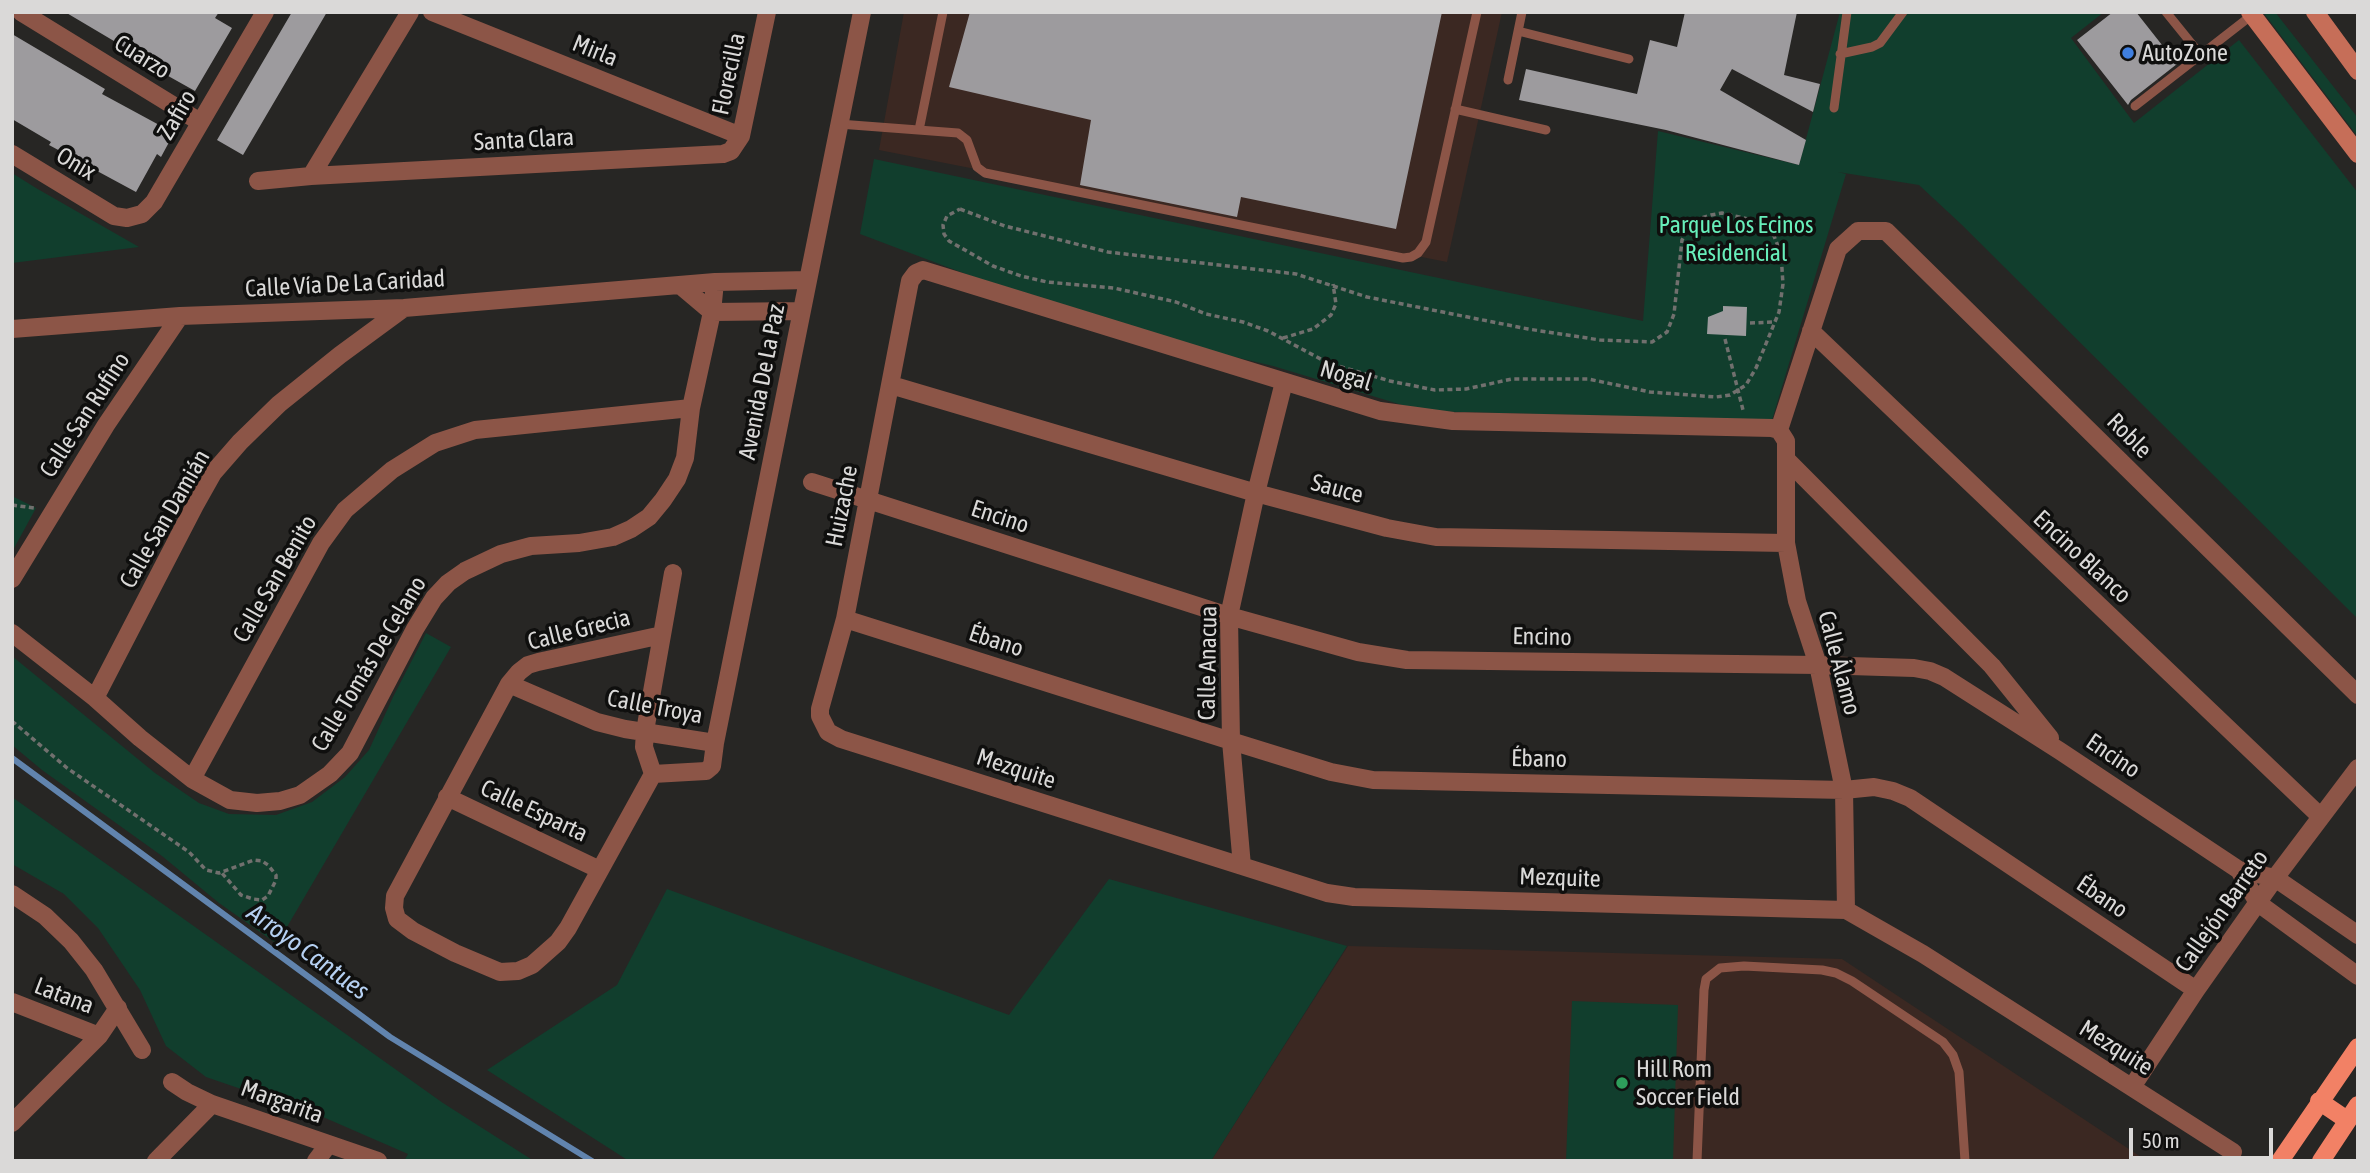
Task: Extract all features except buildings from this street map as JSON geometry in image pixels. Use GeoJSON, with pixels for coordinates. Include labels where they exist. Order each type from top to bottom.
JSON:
{"type":"FeatureCollection","features":[{"type":"Feature","properties":{"kind":"main road"},"geometry":{"type":"LineString","coordinates":[[2315,12],[2358,71]]}},
{"type":"Feature","properties":{"kind":"main road"},"geometry":{"type":"LineString","coordinates":[[2251,14],[2358,154]]}},
{"type":"Feature","properties":{"kind":"main road"},"geometry":{"type":"LineString","coordinates":[[2280,1161],[2358,1047]]}},
{"type":"Feature","properties":{"kind":"main road"},"geometry":{"type":"LineString","coordinates":[[2319,1101],[2347,1121]]}},
{"type":"Feature","properties":{"kind":"main road"},"geometry":{"type":"LineString","coordinates":[[2321,1161],[2358,1105]]}},
{"type":"Feature","properties":{"kind":"street","name":"Cuarzo"},"geometry":{"type":"LineString","coordinates":[[21,12],[200,122]]}},
{"type":"Feature","properties":{"kind":"street"},"geometry":{"type":"LineString","coordinates":[[311,176],[410,12]]}},
{"type":"Feature","properties":{"kind":"street","name":"Mirla"},"geometry":{"type":"LineString","coordinates":[[432,12],[739,140]]}},
{"type":"Feature","properties":{"kind":"street","name":"Avenida De La Paz"},"geometry":{"type":"LineString","coordinates":[[714,752],[862,12]]}},
{"type":"Feature","properties":{"kind":"street","name":"Zafiro"},"geometry":{"type":"LineString","coordinates":[[114,216],[127,218],[142,214],[154,202],[260,14]]}},
{"type":"Feature","properties":{"kind":"street","name":"Florecilla"},"geometry":{"type":"LineString","coordinates":[[739,140],[763,14]]}},
{"type":"Feature","properties":{"kind":"street","name":"Santa Clara"},"geometry":{"type":"LineString","coordinates":[[258,181],[723,154],[739,140]]}},
{"type":"Feature","properties":{"kind":"street","name":"Onix"},"geometry":{"type":"LineString","coordinates":[[12,153],[114,216]]}},
{"type":"Feature","properties":{"kind":"street","name":"Roble"},"geometry":{"type":"LineString","coordinates":[[1811,331],[1838,249],[1858,231],[1886,231],[2358,695]]}},
{"type":"Feature","properties":{"kind":"street","name":"Nogal"},"geometry":{"type":"LineString","coordinates":[[916,273],[929,271],[1380,411],[1453,421],[1779,430]]}},
{"type":"Feature","properties":{"kind":"street","name":"Huizache"},"geometry":{"type":"LineString","coordinates":[[841,739],[828,732],[822,724],[820,709],[845,619],[910,281],[916,273]]}},
{"type":"Feature","properties":{"kind":"street","name":"Calle Vía De La Caridad"},"geometry":{"type":"LineString","coordinates":[[12,329],[180,316],[404,308],[715,282],[808,280]]}},
{"type":"Feature","properties":{"kind":"street","name":"Calle Tomás De Celano"},"geometry":{"type":"LineString","coordinates":[[14,635],[192,779],[230,800],[257,803],[280,801],[300,795],[330,774],[350,753],[415,629],[434,598],[448,583],[465,571],[501,554],[531,546],[579,543],[613,537],[649,517],[677,479],[685,458],[691,408],[712,312],[715,282]]}},
{"type":"Feature","properties":{"kind":"street"},"geometry":{"type":"LineString","coordinates":[[680,285],[712,312],[802,311]]}},
{"type":"Feature","properties":{"kind":"street","name":"Calle San Damián"},"geometry":{"type":"LineString","coordinates":[[95,698],[213,473],[279,404],[404,308]]}},
{"type":"Feature","properties":{"kind":"street","name":"Calle San Rufino"},"geometry":{"type":"LineString","coordinates":[[12,579],[106,425],[180,316]]}},
{"type":"Feature","properties":{"kind":"street"},"geometry":{"type":"LineString","coordinates":[[1779,430],[1811,331]]}},
{"type":"Feature","properties":{"kind":"street","name":"Encino Blanco"},"geometry":{"type":"LineString","coordinates":[[1811,331],[2320,817]]}},
{"type":"Feature","properties":{"kind":"street","name":"Calle Anacua"},"geometry":{"type":"LineString","coordinates":[[1242,866],[1231,741],[1229,616],[1284,382]]}},
{"type":"Feature","properties":{"kind":"street","name":"Sauce"},"geometry":{"type":"LineString","coordinates":[[891,385],[1256,493],[1387,528],[1436,537],[1786,543]]}},
{"type":"Feature","properties":{"kind":"street","name":"Calle San Benito"},"geometry":{"type":"LineString","coordinates":[[192,779],[321,543],[345,510],[393,471],[435,443],[475,430],[691,408]]}},
{"type":"Feature","properties":{"kind":"street","name":"Calle Álamo"},"geometry":{"type":"LineString","coordinates":[[1779,430],[1786,441],[1786,543],[1797,601],[1818,665],[1844,790],[1846,910]]}},
{"type":"Feature","properties":{"kind":"street"},"geometry":{"type":"LineString","coordinates":[[1786,459],[1992,666],[2060,751]]}},
{"type":"Feature","properties":{"kind":"street","name":"Encino"},"geometry":{"type":"LineString","coordinates":[[812,482],[1229,616],[1358,652],[1407,660],[1818,665],[1914,668],[1930,671],[1944,677],[2060,751],[2239,870],[2275,878],[2358,935]]}},
{"type":"Feature","properties":{"kind":"street"},"geometry":{"type":"LineString","coordinates":[[662,635],[673,573]]}},
{"type":"Feature","properties":{"kind":"street","name":"Ébano"},"geometry":{"type":"LineString","coordinates":[[845,619],[1331,772],[1373,780],[1844,790],[1874,787],[1893,791],[1910,799],[2196,990]]}},
{"type":"Feature","properties":{"kind":"street","name":"Calle Grecia"},"geometry":{"type":"LineString","coordinates":[[662,635],[645,731],[644,747],[653,775],[558,942],[532,965],[518,971],[500,972],[455,953],[413,931],[397,919],[395,896],[509,684],[519,672],[528,665],[662,635]]}},
{"type":"Feature","properties":{"kind":"street","name":"Calle Troya"},"geometry":{"type":"LineString","coordinates":[[509,684],[597,722],[645,731],[714,752],[712,766],[706,771],[653,775]]}},
{"type":"Feature","properties":{"kind":"street","name":"Mezquite"},"geometry":{"type":"LineString","coordinates":[[841,739],[1327,893],[1354,897],[1846,910],[1923,954],[2233,1152]]}},
{"type":"Feature","properties":{"kind":"street","name":"Callejón Barreto"},"geometry":{"type":"LineString","coordinates":[[2132,1087],[2275,878],[2358,768]]}},
{"type":"Feature","properties":{"kind":"street","name":"Calle Esparta"},"geometry":{"type":"LineString","coordinates":[[447,797],[600,870]]}},
{"type":"Feature","properties":{"kind":"street","name":"Encino"},"geometry":{"type":"LineString","coordinates":[[2239,870],[2258,902],[2353,969]]}},
{"type":"Feature","properties":{"kind":"street"},"geometry":{"type":"LineString","coordinates":[[12,894],[45,916],[71,941],[94,970],[142,1050]]}},
{"type":"Feature","properties":{"kind":"street","name":"Latana"},"geometry":{"type":"LineString","coordinates":[[12,1002],[99,1035]]}},
{"type":"Feature","properties":{"kind":"street"},"geometry":{"type":"LineString","coordinates":[[12,1123],[99,1035],[118,1008]]}},
{"type":"Feature","properties":{"kind":"street","name":"Margarita"},"geometry":{"type":"LineString","coordinates":[[172,1082],[212,1104],[378,1161]]}},
{"type":"Feature","properties":{"kind":"street"},"geometry":{"type":"LineString","coordinates":[[156,1161],[212,1104]]}},
{"type":"Feature","properties":{"kind":"street"},"geometry":{"type":"LineString","coordinates":[[316,1161],[328,1145]]}},
{"type":"Feature","properties":{"kind":"lane"},"geometry":{"type":"LineString","coordinates":[[919,130],[943,12]]}},
{"type":"Feature","properties":{"kind":"lane"},"geometry":{"type":"LineString","coordinates":[[839,124],[958,133],[970,145],[978,167],[985,173],[1403,258],[1418,253],[1426,242],[1477,12]]}},
{"type":"Feature","properties":{"kind":"lane"},"geometry":{"type":"LineString","coordinates":[[1508,80],[1522,12]]}},
{"type":"Feature","properties":{"kind":"lane"},"geometry":{"type":"LineString","coordinates":[[1834,108],[1847,12]]}},
{"type":"Feature","properties":{"kind":"lane"},"geometry":{"type":"LineString","coordinates":[[1840,54],[1880,43],[1903,12]]}},
{"type":"Feature","properties":{"kind":"lane"},"geometry":{"type":"LineString","coordinates":[[2166,12],[2200,54]]}},
{"type":"Feature","properties":{"kind":"lane"},"geometry":{"type":"LineString","coordinates":[[2135,106],[2251,14]]}},
{"type":"Feature","properties":{"kind":"lane"},"geometry":{"type":"LineString","coordinates":[[1518,31],[1629,59]]}},
{"type":"Feature","properties":{"kind":"lane"},"geometry":{"type":"LineString","coordinates":[[1455,109],[1546,130]]}},
{"type":"Feature","properties":{"kind":"lane"},"geometry":{"type":"LineString","coordinates":[[1697,1161],[1706,979],[1720,968],[1744,966],[1836,973],[1943,1042],[1953,1055],[1959,1072],[1965,1161]]}},
{"type":"Feature","properties":{"kind":"path"},"geometry":{"type":"LineString","coordinates":[[960,209],[1005,226],[1108,252],[1263,269],[1296,274],[1333,285],[1367,297],[1528,329],[1600,340],[1652,342],[1667,332],[1671,324],[1682,240],[1689,228],[1701,218],[1722,213],[1752,220],[1774,236],[1781,254],[1783,284],[1776,322],[1756,368],[1746,385],[1730,395],[1716,397],[1650,392],[1588,379],[1512,379],[1466,389],[1435,390],[1390,381],[1328,363],[1268,331],[1163,299],[1114,288],[1021,276],[978,258],[949,241],[943,225],[947,216],[960,209]]}},
{"type":"Feature","properties":{"kind":"path"},"geometry":{"type":"LineString","coordinates":[[1282,339],[1313,329],[1331,315],[1336,304],[1333,285]]}},
{"type":"Feature","properties":{"kind":"path"},"geometry":{"type":"LineString","coordinates":[[1750,323],[1776,322]]}},
{"type":"Feature","properties":{"kind":"path"},"geometry":{"type":"LineString","coordinates":[[1725,340],[1739,389],[1743,419]]}},
{"type":"Feature","properties":{"kind":"path"},"geometry":{"type":"LineString","coordinates":[[12,721],[67,768],[189,852],[206,870],[221,872],[254,860],[262,861],[276,875],[276,880],[268,896],[262,900],[253,899],[241,895],[221,872]]}},
{"type":"Feature","properties":{"kind":"shaded area"},"geometry":{"type":"Polygon","coordinates":[[[904,12],[1502,12],[1447,262],[879,150],[904,12]]]}},
{"type":"Feature","properties":{"kind":"shaded area"},"geometry":{"type":"Polygon","coordinates":[[[1348,946],[1842,959],[2147,1161],[1211,1161],[1348,946]]]}},
{"type":"Feature","properties":{"kind":"green space","name":"Parque Los Ecinos Residencial"},"geometry":{"type":"Polygon","coordinates":[[[1840,12],[2104,12],[2071,38],[2134,123],[2239,40],[2358,193],[2358,619],[1919,185],[1838,172],[1846,174],[1772,420],[1422,411],[1273,366],[1184,345],[1024,296],[860,234],[874,159],[1643,321],[1658,131],[1799,165],[1840,12]]]}},
{"type":"Feature","properties":{"kind":"green space"},"geometry":{"type":"Polygon","coordinates":[[[2263,12],[2275,12],[2358,118],[2358,137],[2263,12]]]}},
{"type":"Feature","properties":{"kind":"green space"},"geometry":{"type":"Polygon","coordinates":[[[12,173],[36,188],[139,247],[12,263],[12,173]]]}},
{"type":"Feature","properties":{"kind":"green space"},"geometry":{"type":"Polygon","coordinates":[[[12,496],[36,508],[12,552],[12,496]]]}},
{"type":"Feature","properties":{"kind":"green space"},"geometry":{"type":"Polygon","coordinates":[[[426,633],[451,647],[277,944],[12,745],[12,656],[155,773],[199,803],[229,814],[276,815],[312,802],[345,777],[369,750],[426,633]]]}},
{"type":"Feature","properties":{"kind":"green space"},"geometry":{"type":"Polygon","coordinates":[[[12,797],[443,1103],[534,1161],[404,1161],[408,1154],[323,1117],[206,1077],[166,1046],[140,990],[98,928],[64,894],[12,864],[12,797]]]}},
{"type":"Feature","properties":{"kind":"green space"},"geometry":{"type":"Polygon","coordinates":[[[1109,879],[1347,946],[1211,1161],[629,1161],[487,1070],[617,985],[667,889],[1009,1015],[1109,879]]]}},
{"type":"Feature","properties":{"kind":"green space","name":"Hill Rom Soccer Field"},"geometry":{"type":"Polygon","coordinates":[[[1572,1001],[1678,1005],[1673,1161],[1566,1161],[1572,1001]]]}},
{"type":"Feature","properties":{"kind":"waterway","name":"Arroyo Cantues"},"geometry":{"type":"LineString","coordinates":[[12,758],[390,1037],[592,1161]]}},
{"type":"Feature","properties":{"kind":"place","name":"AutoZone"},"geometry":{"type":"Point","coordinates":[2128,53]}},
{"type":"Feature","properties":{"kind":"place","name":"Hill Rom Soccer Field"},"geometry":{"type":"Point","coordinates":[1622,1083]}}]}
